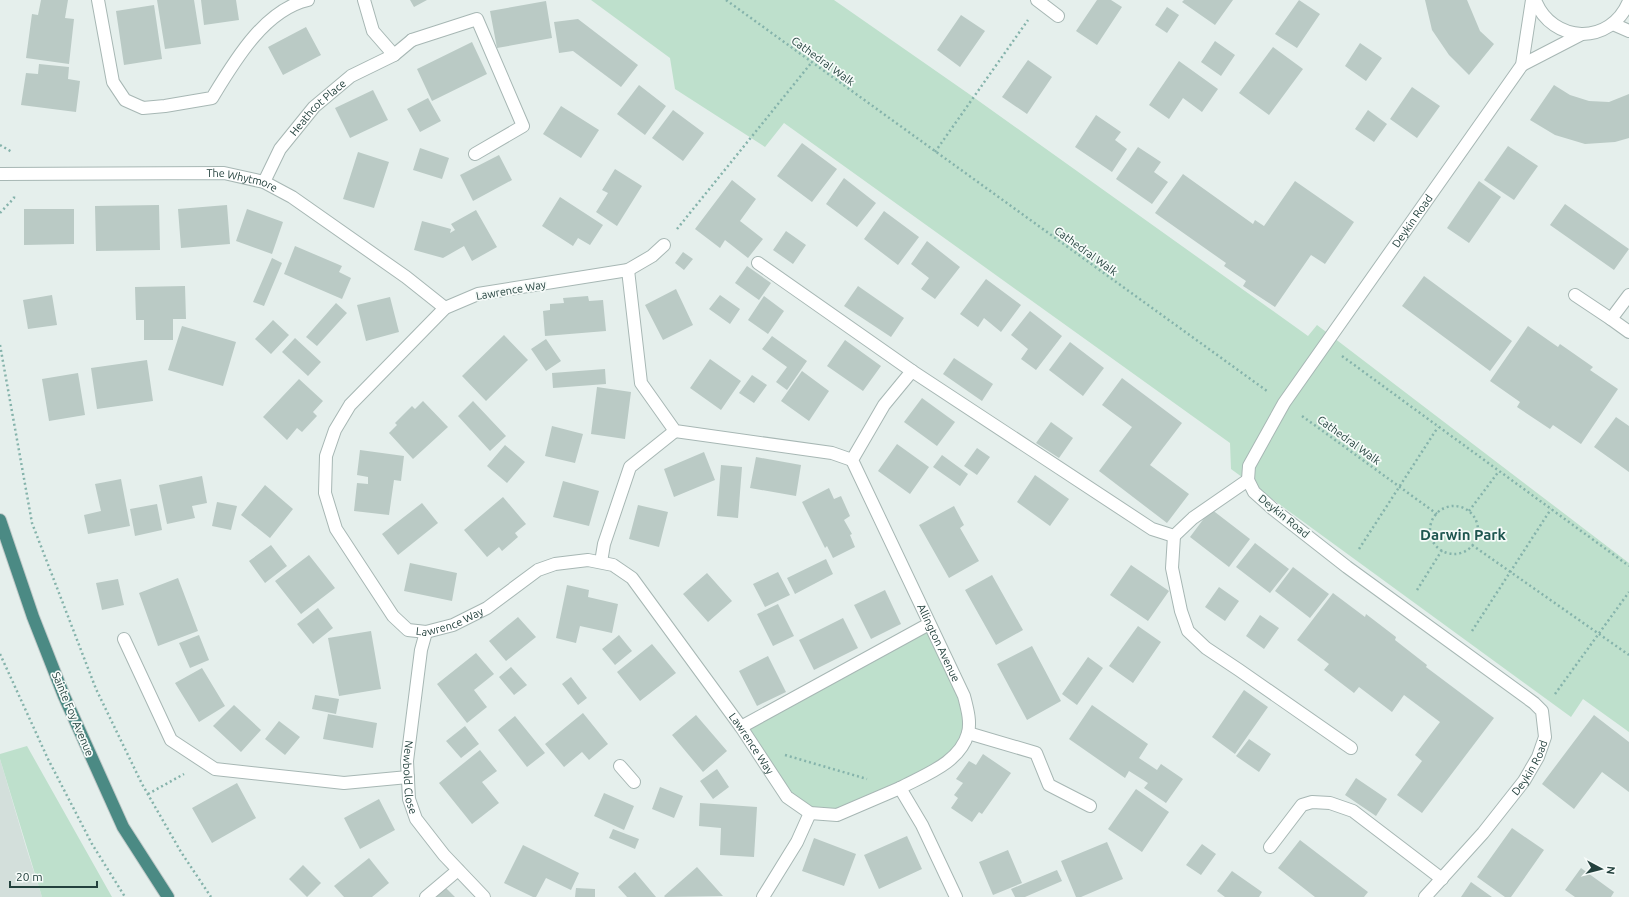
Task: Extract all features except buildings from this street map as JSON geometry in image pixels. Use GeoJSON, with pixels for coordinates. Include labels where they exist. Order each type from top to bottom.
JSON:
{"type":"FeatureCollection","features":[{"type":"Feature","properties":{"kind":"highway","name":"Sainte Foy Avenue"},"geometry":{"type":"LineString","coordinates":[[0,520],[33,617],[64,696],[123,827],[168,897]]}},
{"type":"Feature","properties":{"kind":"street"},"geometry":{"type":"LineString","coordinates":[[98,0],[112,82],[125,100],[143,108],[212,98],[241,51],[274,17],[302,1],[308,0]]}},
{"type":"Feature","properties":{"kind":"street"},"geometry":{"type":"LineString","coordinates":[[363,0],[373,31],[394,55]]}},
{"type":"Feature","properties":{"kind":"street"},"geometry":{"type":"LineString","coordinates":[[1534,0],[1539,10],[1549,22],[1563,31],[1580,35],[1592,34],[1613,24],[1622,14],[1629,1]]}},
{"type":"Feature","properties":{"kind":"street","name":"Deykin Road"},"geometry":{"type":"LineString","coordinates":[[1426,897],[1483,833],[1524,781],[1538,757],[1545,737],[1542,711],[1534,703],[1347,567],[1273,510],[1254,492],[1248,480],[1249,466],[1284,403],[1522,65],[1534,0]]}},
{"type":"Feature","properties":{"kind":"street"},"geometry":{"type":"LineString","coordinates":[[1039,1],[1058,16]]}},
{"type":"Feature","properties":{"kind":"street","name":"Heathcot Place"},"geometry":{"type":"LineString","coordinates":[[264,182],[280,149],[314,107],[351,76],[394,55],[412,40],[477,19],[523,126],[475,154]]}},
{"type":"Feature","properties":{"kind":"street"},"geometry":{"type":"LineString","coordinates":[[1613,24],[1629,31]]}},
{"type":"Feature","properties":{"kind":"street","name":"Deykin Road"},"geometry":{"type":"LineString","coordinates":[[1522,65],[1580,35]]}},
{"type":"Feature","properties":{"kind":"street","name":"The Whytmore"},"geometry":{"type":"LineString","coordinates":[[0,174],[224,173],[264,182],[292,197],[311,210],[406,277],[445,308]]}},
{"type":"Feature","properties":{"kind":"street","name":"Lawrence Way"},"geometry":{"type":"LineString","coordinates":[[664,245],[652,256],[628,270],[478,294],[445,308],[350,405],[336,430],[326,456],[325,493],[336,529],[392,616],[408,630],[426,632],[453,625],[487,608],[538,570],[555,564],[588,560],[613,565],[632,578],[741,727],[787,797],[810,813]]}},
{"type":"Feature","properties":{"kind":"street"},"geometry":{"type":"LineString","coordinates":[[758,263],[912,371],[1152,530],[1174,536]]}},
{"type":"Feature","properties":{"kind":"street"},"geometry":{"type":"LineString","coordinates":[[628,270],[641,383],[675,431]]}},
{"type":"Feature","properties":{"kind":"street"},"geometry":{"type":"LineString","coordinates":[[1611,319],[1629,294]]}},
{"type":"Feature","properties":{"kind":"street"},"geometry":{"type":"LineString","coordinates":[[1575,295],[1629,332]]}},
{"type":"Feature","properties":{"kind":"street"},"geometry":{"type":"LineString","coordinates":[[601,562],[604,544],[630,467],[675,431],[832,453],[852,460],[884,405],[912,371]]}},
{"type":"Feature","properties":{"kind":"street","name":"Allington Avenue"},"geometry":{"type":"LineString","coordinates":[[852,460],[964,696],[968,716],[968,733]]}},
{"type":"Feature","properties":{"kind":"street"},"geometry":{"type":"LineString","coordinates":[[1248,480],[1193,518],[1174,536],[1172,568],[1181,611],[1188,631],[1206,648],[1351,748]]}},
{"type":"Feature","properties":{"kind":"street"},"geometry":{"type":"LineString","coordinates":[[741,727],[929,624]]}},
{"type":"Feature","properties":{"kind":"street","name":"Newbold Close"},"geometry":{"type":"LineString","coordinates":[[426,632],[421,650],[407,761],[409,799],[416,819],[444,855],[484,897]]}},
{"type":"Feature","properties":{"kind":"street"},"geometry":{"type":"LineString","coordinates":[[124,639],[171,740],[215,769],[344,783],[408,777]]}},
{"type":"Feature","properties":{"kind":"street"},"geometry":{"type":"LineString","coordinates":[[762,897],[797,842],[810,813],[837,815],[900,788],[946,763],[960,749],[968,733],[1036,753],[1049,785],[1090,806]]}},
{"type":"Feature","properties":{"kind":"street"},"geometry":{"type":"LineString","coordinates":[[620,766],[634,782]]}},
{"type":"Feature","properties":{"kind":"street"},"geometry":{"type":"LineString","coordinates":[[900,788],[922,824],[956,897]]}},
{"type":"Feature","properties":{"kind":"street"},"geometry":{"type":"LineString","coordinates":[[1270,847],[1302,805],[1312,802],[1330,803],[1353,811],[1442,879]]}},
{"type":"Feature","properties":{"kind":"street"},"geometry":{"type":"LineString","coordinates":[[426,897],[458,870]]}},
{"type":"Feature","properties":{"kind":"path","name":"Cathedral Walk"},"geometry":{"type":"LineString","coordinates":[[726,0],[1437,514]]}},
{"type":"Feature","properties":{"kind":"path"},"geometry":{"type":"LineString","coordinates":[[935,152],[1039,1]]}},
{"type":"Feature","properties":{"kind":"path"},"geometry":{"type":"LineString","coordinates":[[664,245],[812,62]]}},
{"type":"Feature","properties":{"kind":"path"},"geometry":{"type":"LineString","coordinates":[[1325,344],[1629,566]]}},
{"type":"Feature","properties":{"kind":"path"},"geometry":{"type":"LineString","coordinates":[[0,345],[32,523],[96,689],[148,794],[181,852],[211,897]]}},
{"type":"Feature","properties":{"kind":"path"},"geometry":{"type":"LineString","coordinates":[[1347,567],[1438,427]]}},
{"type":"Feature","properties":{"kind":"path"},"geometry":{"type":"LineString","coordinates":[[1469,512],[1499,471]]}},
{"type":"Feature","properties":{"kind":"path"},"geometry":{"type":"LineString","coordinates":[[1456,506],[1469,512],[1474,517],[1477,524],[1477,539],[1462,553],[1448,553],[1442,550],[1433,540],[1431,533],[1431,526],[1437,514],[1442,509],[1456,506]]}},
{"type":"Feature","properties":{"kind":"path"},"geometry":{"type":"LineString","coordinates":[[1460,650],[1551,509]]}},
{"type":"Feature","properties":{"kind":"path"},"geometry":{"type":"LineString","coordinates":[[1472,545],[1629,655]]}},
{"type":"Feature","properties":{"kind":"path"},"geometry":{"type":"LineString","coordinates":[[1405,609],[1442,550]]}},
{"type":"Feature","properties":{"kind":"path"},"geometry":{"type":"LineString","coordinates":[[1542,711],[1629,592]]}},
{"type":"Feature","properties":{"kind":"path"},"geometry":{"type":"LineString","coordinates":[[0,654],[52,766],[92,844],[125,897]]}},
{"type":"Feature","properties":{"kind":"path"},"geometry":{"type":"LineString","coordinates":[[780,754],[900,788]]}},
{"type":"Feature","properties":{"kind":"path"},"geometry":{"type":"LineString","coordinates":[[148,794],[206,762]]}},
{"type":"Feature","properties":{"kind":"shaded area"},"geometry":{"type":"Polygon","coordinates":[[[0,759],[26,847],[42,897],[0,897],[0,759]]]}},
{"type":"Feature","properties":{"kind":"green space"},"geometry":{"type":"Polygon","coordinates":[[[591,0],[834,0],[969,94],[1308,336],[1317,325],[1629,563],[1629,732],[1583,699],[1571,717],[1231,469],[1230,443],[784,123],[765,147],[675,89],[670,58],[591,0]]]}},
{"type":"Feature","properties":{"kind":"green space"},"geometry":{"type":"Polygon","coordinates":[[[929,624],[964,696],[968,733],[947,763],[837,815],[810,813],[787,797],[741,727],[929,624]]]}},
{"type":"Feature","properties":{"kind":"green space"},"geometry":{"type":"Polygon","coordinates":[[[27,746],[112,897],[42,897],[0,759],[0,754],[27,746]]]}},
{"type":"Feature","properties":{"kind":"district","name":"Darwin Park"},"geometry":{"type":"Point","coordinates":[1463,535]}}]}
